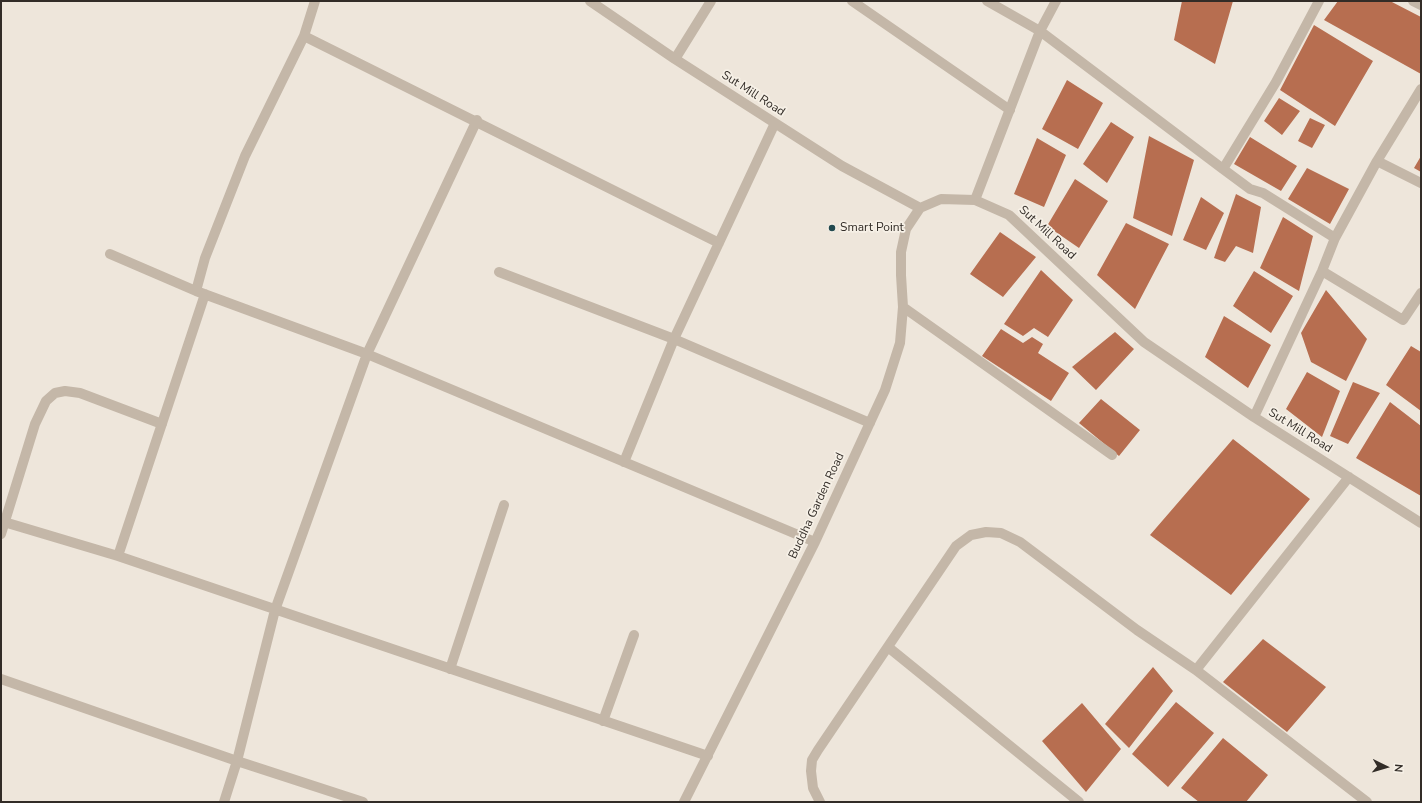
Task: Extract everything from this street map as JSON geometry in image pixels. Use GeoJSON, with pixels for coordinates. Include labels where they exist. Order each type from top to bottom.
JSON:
{"type":"FeatureCollection","features":[{"type":"Feature","properties":{"kind":"street"},"geometry":{"type":"LineString","coordinates":[[118,556],[162,424],[200,292],[205,258],[245,156],[304,36],[315,1]]}},
{"type":"Feature","properties":{"kind":"street","name":"Sut Mill Road"},"geometry":{"type":"LineString","coordinates":[[590,1],[675,59],[842,166],[920,208],[942,200],[975,200],[1009,215],[1144,342],[1254,417],[1421,523]]}},
{"type":"Feature","properties":{"kind":"street"},"geometry":{"type":"LineString","coordinates":[[675,59],[711,1]]}},
{"type":"Feature","properties":{"kind":"street"},"geometry":{"type":"LineString","coordinates":[[852,1],[1010,110]]}},
{"type":"Feature","properties":{"kind":"street"},"geometry":{"type":"LineString","coordinates":[[987,1],[1040,31],[1250,189],[1263,193],[1335,238]]}},
{"type":"Feature","properties":{"kind":"street"},"geometry":{"type":"LineString","coordinates":[[975,200],[1040,31],[1056,1]]}},
{"type":"Feature","properties":{"kind":"street"},"geometry":{"type":"LineString","coordinates":[[1223,169],[1276,82],[1319,1]]}},
{"type":"Feature","properties":{"kind":"street"},"geometry":{"type":"LineString","coordinates":[[1413,1],[1421,5]]}},
{"type":"Feature","properties":{"kind":"street"},"geometry":{"type":"LineString","coordinates":[[304,36],[477,120],[719,242]]}},
{"type":"Feature","properties":{"kind":"street"},"geometry":{"type":"LineString","coordinates":[[1254,417],[1322,271],[1335,238],[1377,161],[1421,89]]}},
{"type":"Feature","properties":{"kind":"street"},"geometry":{"type":"LineString","coordinates":[[224,802],[237,761],[275,610],[367,354],[477,120]]}},
{"type":"Feature","properties":{"kind":"street"},"geometry":{"type":"LineString","coordinates":[[624,462],[674,339],[775,123]]}},
{"type":"Feature","properties":{"kind":"street"},"geometry":{"type":"LineString","coordinates":[[1377,161],[1421,183]]}},
{"type":"Feature","properties":{"kind":"street","name":"Buddha Garden Road"},"geometry":{"type":"LineString","coordinates":[[684,802],[815,542],[885,390],[900,343],[903,306],[901,252],[906,229],[920,208]]}},
{"type":"Feature","properties":{"kind":"street"},"geometry":{"type":"LineString","coordinates":[[110,254],[200,292],[367,354],[815,542]]}},
{"type":"Feature","properties":{"kind":"street"},"geometry":{"type":"LineString","coordinates":[[1322,271],[1402,320],[1421,293]]}},
{"type":"Feature","properties":{"kind":"street"},"geometry":{"type":"LineString","coordinates":[[499,272],[674,339],[870,423]]}},
{"type":"Feature","properties":{"kind":"street"},"geometry":{"type":"LineString","coordinates":[[903,306],[1112,455]]}},
{"type":"Feature","properties":{"kind":"street"},"geometry":{"type":"LineString","coordinates":[[1,534],[2,521],[35,424],[46,401],[54,393],[65,391],[80,393],[162,424]]}},
{"type":"Feature","properties":{"kind":"street"},"geometry":{"type":"LineString","coordinates":[[1196,670],[1349,477]]}},
{"type":"Feature","properties":{"kind":"street"},"geometry":{"type":"LineString","coordinates":[[450,669],[504,505]]}},
{"type":"Feature","properties":{"kind":"street"},"geometry":{"type":"LineString","coordinates":[[2,521],[118,556],[708,756]]}},
{"type":"Feature","properties":{"kind":"street"},"geometry":{"type":"LineString","coordinates":[[820,802],[813,788],[811,771],[812,760],[956,546],[971,535],[986,532],[1001,533],[1020,542],[1137,630],[1196,670],[1367,802]]}},
{"type":"Feature","properties":{"kind":"street"},"geometry":{"type":"LineString","coordinates":[[603,721],[634,635]]}},
{"type":"Feature","properties":{"kind":"street"},"geometry":{"type":"LineString","coordinates":[[888,647],[1079,802]]}},
{"type":"Feature","properties":{"kind":"street"},"geometry":{"type":"LineString","coordinates":[[1,679],[237,761],[363,802]]}},
{"type":"Feature","properties":{"kind":"building"},"geometry":{"type":"Polygon","coordinates":[[[1182,1],[1233,1],[1215,64],[1174,40],[1182,1]]]}},
{"type":"Feature","properties":{"kind":"building"},"geometry":{"type":"Polygon","coordinates":[[[1338,1],[1390,1],[1421,17],[1421,74],[1324,20],[1338,1]]]}},
{"type":"Feature","properties":{"kind":"building"},"geometry":{"type":"Polygon","coordinates":[[[1314,25],[1373,61],[1335,126],[1280,90],[1314,25]]]}},
{"type":"Feature","properties":{"kind":"building"},"geometry":{"type":"Polygon","coordinates":[[[1067,80],[1103,103],[1078,149],[1042,129],[1067,80]]]}},
{"type":"Feature","properties":{"kind":"building"},"geometry":{"type":"Polygon","coordinates":[[[1279,98],[1300,111],[1282,135],[1264,121],[1279,98]]]}},
{"type":"Feature","properties":{"kind":"building"},"geometry":{"type":"Polygon","coordinates":[[[1310,118],[1325,125],[1312,148],[1298,141],[1310,118]]]}},
{"type":"Feature","properties":{"kind":"building"},"geometry":{"type":"Polygon","coordinates":[[[1111,122],[1134,137],[1107,183],[1083,164],[1111,122]]]}},
{"type":"Feature","properties":{"kind":"building"},"geometry":{"type":"Polygon","coordinates":[[[1149,136],[1194,160],[1172,236],[1133,218],[1149,136]]]}},
{"type":"Feature","properties":{"kind":"building"},"geometry":{"type":"Polygon","coordinates":[[[1250,137],[1297,166],[1281,191],[1234,164],[1250,137]]]}},
{"type":"Feature","properties":{"kind":"building"},"geometry":{"type":"Polygon","coordinates":[[[1037,138],[1066,155],[1044,207],[1014,194],[1037,138]]]}},
{"type":"Feature","properties":{"kind":"building"},"geometry":{"type":"Polygon","coordinates":[[[1421,156],[1421,172],[1414,168],[1421,156]]]}},
{"type":"Feature","properties":{"kind":"building"},"geometry":{"type":"Polygon","coordinates":[[[1307,168],[1349,189],[1330,224],[1288,199],[1307,168]]]}},
{"type":"Feature","properties":{"kind":"building"},"geometry":{"type":"Polygon","coordinates":[[[1075,179],[1108,201],[1079,248],[1047,226],[1075,179]]]}},
{"type":"Feature","properties":{"kind":"building"},"geometry":{"type":"Polygon","coordinates":[[[1236,194],[1261,207],[1253,253],[1236,246],[1225,262],[1214,258],[1236,194]]]}},
{"type":"Feature","properties":{"kind":"building"},"geometry":{"type":"Polygon","coordinates":[[[1201,197],[1224,213],[1206,250],[1183,240],[1201,197]]]}},
{"type":"Feature","properties":{"kind":"building"},"geometry":{"type":"Polygon","coordinates":[[[1283,217],[1313,236],[1299,291],[1260,268],[1283,217]]]}},
{"type":"Feature","properties":{"kind":"building"},"geometry":{"type":"Polygon","coordinates":[[[1126,223],[1169,244],[1135,309],[1097,275],[1126,223]]]}},
{"type":"Feature","properties":{"kind":"building"},"geometry":{"type":"Polygon","coordinates":[[[1000,232],[1036,257],[1003,297],[970,274],[1000,232]]]}},
{"type":"Feature","properties":{"kind":"building"},"geometry":{"type":"Polygon","coordinates":[[[1041,270],[1073,300],[1048,337],[1034,328],[1023,336],[1004,324],[1041,270]]]}},
{"type":"Feature","properties":{"kind":"building"},"geometry":{"type":"Polygon","coordinates":[[[1254,271],[1293,296],[1271,333],[1233,306],[1254,271]]]}},
{"type":"Feature","properties":{"kind":"building"},"geometry":{"type":"Polygon","coordinates":[[[1326,290],[1367,339],[1346,381],[1311,362],[1301,333],[1326,290]]]}},
{"type":"Feature","properties":{"kind":"building"},"geometry":{"type":"Polygon","coordinates":[[[1224,316],[1271,345],[1248,388],[1205,357],[1224,316]]]}},
{"type":"Feature","properties":{"kind":"building"},"geometry":{"type":"Polygon","coordinates":[[[1001,329],[1023,343],[1032,337],[1043,344],[1038,353],[1069,373],[1051,401],[982,356],[1001,329]]]}},
{"type":"Feature","properties":{"kind":"building"},"geometry":{"type":"Polygon","coordinates":[[[1115,332],[1134,349],[1096,390],[1072,367],[1115,332]]]}},
{"type":"Feature","properties":{"kind":"building"},"geometry":{"type":"Polygon","coordinates":[[[1411,346],[1421,352],[1421,411],[1386,385],[1411,346]]]}},
{"type":"Feature","properties":{"kind":"building"},"geometry":{"type":"Polygon","coordinates":[[[1307,372],[1340,391],[1322,437],[1286,409],[1307,372]]]}},
{"type":"Feature","properties":{"kind":"building"},"geometry":{"type":"Polygon","coordinates":[[[1353,382],[1380,393],[1348,444],[1330,436],[1353,382]]]}},
{"type":"Feature","properties":{"kind":"building"},"geometry":{"type":"Polygon","coordinates":[[[1101,399],[1140,430],[1119,456],[1079,423],[1101,399]]]}},
{"type":"Feature","properties":{"kind":"building"},"geometry":{"type":"Polygon","coordinates":[[[1390,402],[1421,426],[1421,496],[1356,458],[1390,402]]]}},
{"type":"Feature","properties":{"kind":"building"},"geometry":{"type":"Polygon","coordinates":[[[1233,439],[1310,499],[1231,595],[1150,535],[1233,439]]]}},
{"type":"Feature","properties":{"kind":"building"},"geometry":{"type":"Polygon","coordinates":[[[1263,639],[1326,687],[1287,732],[1223,682],[1263,639]]]}},
{"type":"Feature","properties":{"kind":"building"},"geometry":{"type":"Polygon","coordinates":[[[1153,667],[1173,691],[1129,748],[1105,724],[1153,667]]]}},
{"type":"Feature","properties":{"kind":"building"},"geometry":{"type":"Polygon","coordinates":[[[1176,702],[1214,733],[1168,787],[1132,754],[1176,702]]]}},
{"type":"Feature","properties":{"kind":"building"},"geometry":{"type":"Polygon","coordinates":[[[1082,703],[1121,749],[1086,792],[1042,741],[1082,703]]]}},
{"type":"Feature","properties":{"kind":"building"},"geometry":{"type":"Polygon","coordinates":[[[1223,738],[1268,775],[1246,802],[1199,802],[1181,788],[1223,738]]]}},
{"type":"Feature","properties":{"kind":"place","name":"Smart Point"},"geometry":{"type":"Point","coordinates":[832,228]}}]}
